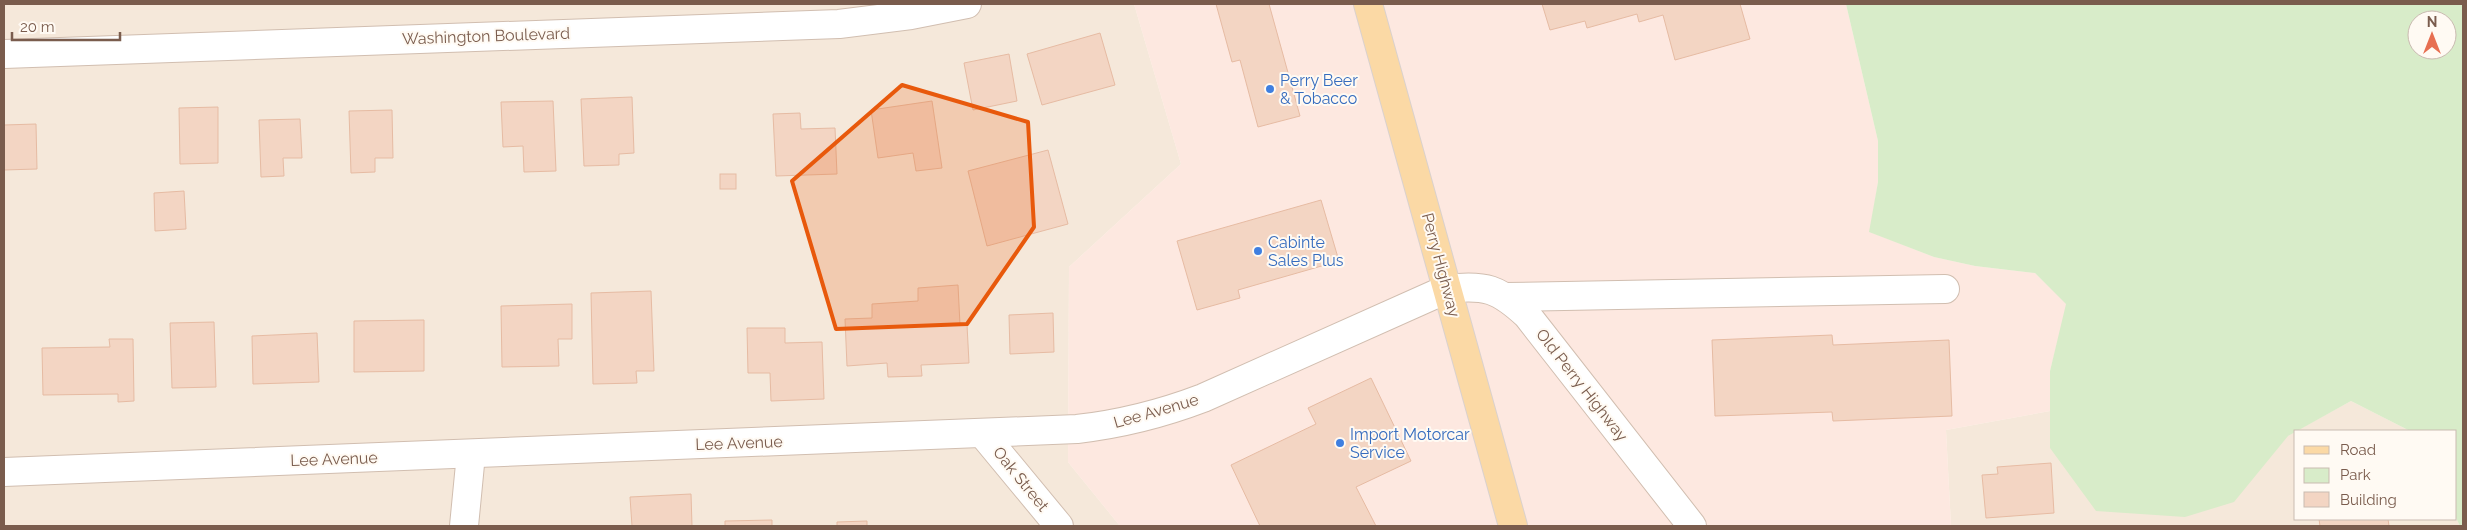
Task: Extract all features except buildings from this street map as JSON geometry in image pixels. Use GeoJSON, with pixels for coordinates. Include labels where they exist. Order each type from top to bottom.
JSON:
{"type":"FeatureCollection","features":[{"type":"Feature","properties":{"kind":"main road","name":"Perry Highway"},"geometry":{"type":"LineString","coordinates":[[1368,4],[1513,526]]}},
{"type":"Feature","properties":{"kind":"street","name":"Washington Boulevard"},"geometry":{"type":"LineString","coordinates":[[4,54],[839,24],[911,15],[967,4]]}},
{"type":"Feature","properties":{"kind":"street","name":"Old Perry Highway"},"geometry":{"type":"LineString","coordinates":[[1447,289],[1479,286],[1491,289],[1506,297],[1528,315],[1692,526]]}},
{"type":"Feature","properties":{"kind":"street","name":"Lee Avenue"},"geometry":{"type":"LineString","coordinates":[[4,472],[982,433],[1109,426],[1170,410],[1447,289]]}},
{"type":"Feature","properties":{"kind":"street"},"geometry":{"type":"LineString","coordinates":[[1506,297],[1945,289]]}},
{"type":"Feature","properties":{"kind":"street","name":"Oak Street"},"geometry":{"type":"LineString","coordinates":[[982,433],[1059,526]]}},
{"type":"Feature","properties":{"kind":"street"},"geometry":{"type":"LineString","coordinates":[[464,526],[471,454]]}},
{"type":"Feature","properties":{"kind":"highlighted area"},"geometry":{"type":"Polygon","coordinates":[[[902,85],[1028,122],[1034,227],[967,324],[836,329],[792,181],[902,85]]]}},
{"type":"Feature","properties":{"kind":"shaded area"},"geometry":{"type":"Polygon","coordinates":[[[4,4],[1134,4],[1181,164],[1069,267],[1068,462],[1120,526],[4,526],[4,4]]]}},
{"type":"Feature","properties":{"kind":"shaded area"},"geometry":{"type":"Polygon","coordinates":[[[1134,4],[1846,4],[1878,141],[1878,182],[1870,232],[1934,257],[1975,266],[2035,273],[2067,304],[2050,371],[2050,411],[1946,430],[1951,526],[1120,526],[1068,462],[1069,267],[1181,164],[1134,4]]]}},
{"type":"Feature","properties":{"kind":"shaded area"},"geometry":{"type":"Polygon","coordinates":[[[2351,401],[2408,430],[2298,430],[2351,401]]]}},
{"type":"Feature","properties":{"kind":"shaded area"},"geometry":{"type":"Polygon","coordinates":[[[2050,411],[2050,448],[2288,436],[2294,432],[2294,520],[2457,520],[2460,526],[1951,526],[1946,430],[2050,411]]]}},
{"type":"Feature","properties":{"kind":"green space"},"geometry":{"type":"Polygon","coordinates":[[[1846,4],[2463,4],[2463,526],[2460,526],[2457,520],[2457,430],[2408,430],[2351,401],[2299,430],[2294,430],[2294,433],[2288,436],[2234,502],[2185,517],[2096,511],[2050,448],[2050,371],[2066,304],[2035,273],[1975,266],[1934,257],[1869,232],[1878,182],[1878,141],[1846,4]]]}},
{"type":"Feature","properties":{"kind":"place","name":"Perry Beer & Tobacco"},"geometry":{"type":"Point","coordinates":[1270,89]}},
{"type":"Feature","properties":{"kind":"place","name":"Cabinte Sales Plus"},"geometry":{"type":"Point","coordinates":[1258,251]}},
{"type":"Feature","properties":{"kind":"place","name":"Import Motorcar Service"},"geometry":{"type":"Point","coordinates":[1340,443]}}]}
